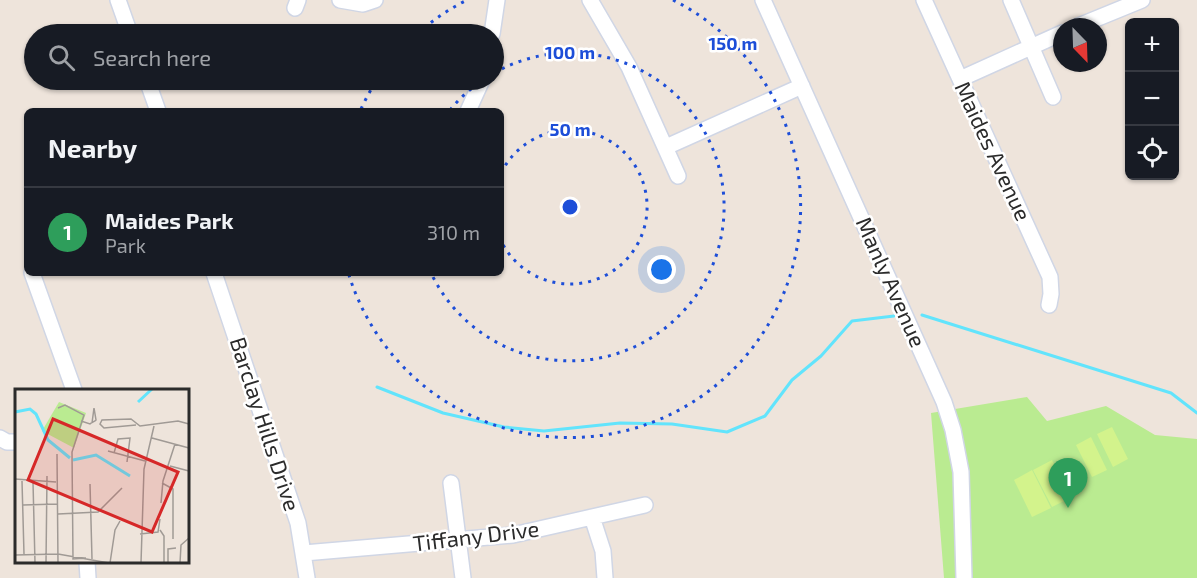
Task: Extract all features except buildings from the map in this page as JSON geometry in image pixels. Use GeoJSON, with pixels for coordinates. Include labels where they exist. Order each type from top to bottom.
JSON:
{"type":"FeatureCollection","features":[{"type":"Feature","properties":{"kind":"street"},"geometry":{"type":"LineString","coordinates":[[118,0],[126,24]]}},
{"type":"Feature","properties":{"kind":"street"},"geometry":{"type":"LineString","coordinates":[[340,0],[363,4],[375,0]]}},
{"type":"Feature","properties":{"kind":"street"},"geometry":{"type":"LineString","coordinates":[[493,24],[497,0]]}},
{"type":"Feature","properties":{"kind":"street"},"geometry":{"type":"LineString","coordinates":[[590,0],[629,67],[678,176]]}},
{"type":"Feature","properties":{"kind":"street","name":"Manly Avenue"},"geometry":{"type":"LineString","coordinates":[[763,0],[944,402],[953,430],[961,472],[964,578]]}},
{"type":"Feature","properties":{"kind":"street","name":"Maides Avenue"},"geometry":{"type":"LineString","coordinates":[[924,0],[1050,277],[1052,294],[1049,304]]}},
{"type":"Feature","properties":{"kind":"street"},"geometry":{"type":"LineString","coordinates":[[1011,0],[1053,97]]}},
{"type":"Feature","properties":{"kind":"street"},"geometry":{"type":"LineString","coordinates":[[1098,18],[1142,0]]}},
{"type":"Feature","properties":{"kind":"street"},"geometry":{"type":"LineString","coordinates":[[960,79],[1053,37]]}},
{"type":"Feature","properties":{"kind":"street"},"geometry":{"type":"LineString","coordinates":[[666,147],[802,86]]}},
{"type":"Feature","properties":{"kind":"street"},"geometry":{"type":"LineString","coordinates":[[151,90],[157,108]]}},
{"type":"Feature","properties":{"kind":"street"},"geometry":{"type":"LineString","coordinates":[[469,108],[477,90]]}},
{"type":"Feature","properties":{"kind":"street"},"geometry":{"type":"LineString","coordinates":[[33,276],[74,389]]}},
{"type":"Feature","properties":{"kind":"street","name":"Barclay Hills Drive"},"geometry":{"type":"LineString","coordinates":[[215,276],[298,523],[307,578]]}},
{"type":"Feature","properties":{"kind":"street"},"geometry":{"type":"LineString","coordinates":[[0,438],[7,442],[15,442]]}},
{"type":"Feature","properties":{"kind":"street"},"geometry":{"type":"LineString","coordinates":[[451,483],[463,578]]}},
{"type":"Feature","properties":{"kind":"street","name":"Tiffany Drive"},"geometry":{"type":"LineString","coordinates":[[304,553],[513,535],[645,505]]}},
{"type":"Feature","properties":{"kind":"street"},"geometry":{"type":"LineString","coordinates":[[592,516],[603,551],[604,578]]}},
{"type":"Feature","properties":{"kind":"street"},"geometry":{"type":"LineString","coordinates":[[87,563],[88,578]]}},
{"type":"Feature","properties":{"kind":"green space"},"geometry":{"type":"Polygon","coordinates":[[[1027,397],[1047,421],[1106,406],[1155,435],[1197,439],[1197,578],[944,578],[931,413],[1027,397]]]}},
{"type":"Feature","properties":{"kind":"green space"},"geometry":{"type":"Polygon","coordinates":[[[1112,427],[1128,459],[1113,467],[1097,434],[1112,427]]]}},
{"type":"Feature","properties":{"kind":"green space"},"geometry":{"type":"Polygon","coordinates":[[[1091,437],[1107,470],[1092,477],[1076,445],[1091,437]]]}},
{"type":"Feature","properties":{"kind":"green space"},"geometry":{"type":"Polygon","coordinates":[[[1052,460],[1070,498],[1052,507],[1033,470],[1052,460]]]}},
{"type":"Feature","properties":{"kind":"green space"},"geometry":{"type":"Polygon","coordinates":[[[1032,470],[1051,508],[1032,517],[1014,480],[1032,470]]]}},
{"type":"Feature","properties":{"kind":"waterway"},"geometry":{"type":"LineString","coordinates":[[922,315],[1171,393],[1197,413]]}},
{"type":"Feature","properties":{"kind":"waterway"},"geometry":{"type":"LineString","coordinates":[[377,387],[443,413],[504,427],[544,431],[620,423],[672,424],[727,432],[765,416],[792,380],[821,356],[852,321],[894,316]]}},
{"type":"Feature","properties":{"kind":"place","name":"Maides Park"},"geometry":{"type":"Point","coordinates":[1068,508]}}]}
